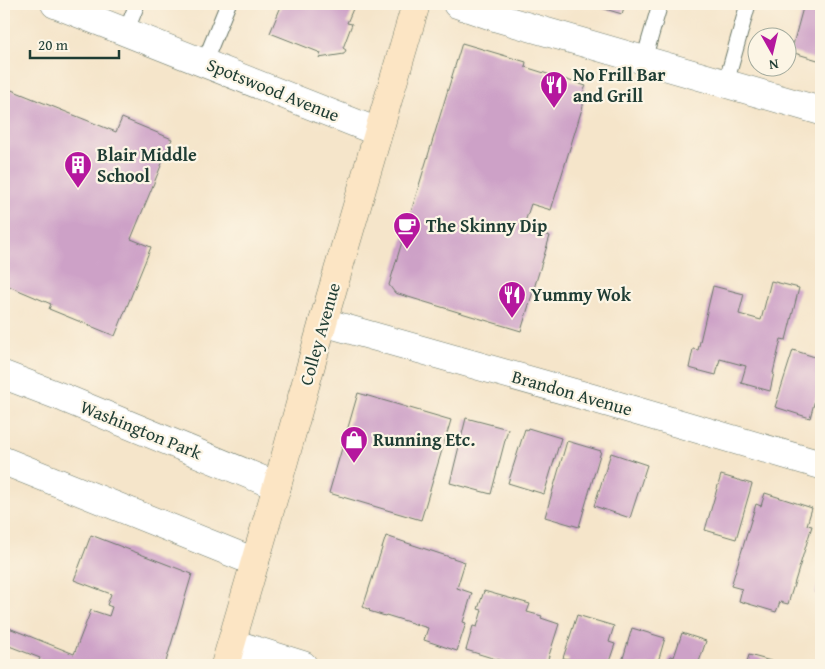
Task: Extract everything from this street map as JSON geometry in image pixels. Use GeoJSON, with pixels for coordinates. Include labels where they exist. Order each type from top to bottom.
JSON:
{"type":"FeatureCollection","features":[{"type":"Feature","properties":{"kind":"main road","name":"Colley Avenue"},"geometry":{"type":"LineString","coordinates":[[229,654],[416,4]]}},
{"type":"Feature","properties":{"kind":"street","name":"Spotswood Avenue"},"geometry":{"type":"LineString","coordinates":[[55,4],[378,132]]}},
{"type":"Feature","properties":{"kind":"street"},"geometry":{"type":"LineString","coordinates":[[457,4],[498,18],[821,111]]}},
{"type":"Feature","properties":{"kind":"street","name":"Brandon Avenue"},"geometry":{"type":"LineString","coordinates":[[323,322],[821,465]]}},
{"type":"Feature","properties":{"kind":"street","name":"Washington Park"},"geometry":{"type":"LineString","coordinates":[[4,375],[277,486]]}},
{"type":"Feature","properties":{"kind":"street"},"geometry":{"type":"LineString","coordinates":[[4,461],[255,562]]}},
{"type":"Feature","properties":{"kind":"street"},"geometry":{"type":"LineString","coordinates":[[229,654],[304,665]]}},
{"type":"Feature","properties":{"kind":"lane"},"geometry":{"type":"LineString","coordinates":[[126,32],[137,4]]}},
{"type":"Feature","properties":{"kind":"lane"},"geometry":{"type":"LineString","coordinates":[[204,63],[228,4]]}},
{"type":"Feature","properties":{"kind":"lane"},"geometry":{"type":"LineString","coordinates":[[644,59],[660,4]]}},
{"type":"Feature","properties":{"kind":"lane"},"geometry":{"type":"LineString","coordinates":[[726,83],[748,4]]}},
{"type":"Feature","properties":{"kind":"building"},"geometry":{"type":"Polygon","coordinates":[[[282,4],[355,4],[347,23],[352,24],[343,48],[346,50],[344,54],[319,58],[321,53],[270,33],[282,4]]]}},
{"type":"Feature","properties":{"kind":"building"},"geometry":{"type":"Polygon","coordinates":[[[588,4],[625,4],[622,14],[588,4]]]}},
{"type":"Feature","properties":{"kind":"building"},"geometry":{"type":"Polygon","coordinates":[[[804,4],[821,4],[821,61],[798,54],[798,28],[804,4]]]}},
{"type":"Feature","properties":{"kind":"building"},"geometry":{"type":"Polygon","coordinates":[[[462,43],[526,62],[525,67],[586,86],[584,90],[585,99],[551,210],[531,204],[523,228],[550,236],[521,331],[395,293],[389,285],[462,43]]]}},
{"type":"Feature","properties":{"kind":"building","name":"Blair Middle School"},"geometry":{"type":"Polygon","coordinates":[[[4,87],[116,132],[122,118],[172,139],[131,239],[151,247],[115,336],[49,309],[51,304],[4,284],[4,87]]]}},
{"type":"Feature","properties":{"kind":"building"},"geometry":{"type":"Polygon","coordinates":[[[771,281],[799,288],[786,340],[781,339],[770,391],[741,383],[746,366],[720,359],[716,375],[689,368],[693,349],[698,350],[713,286],[744,294],[739,314],[761,320],[771,281]]]}},
{"type":"Feature","properties":{"kind":"building"},"geometry":{"type":"Polygon","coordinates":[[[793,350],[821,359],[821,378],[810,418],[775,407],[793,350]]]}},
{"type":"Feature","properties":{"kind":"building"},"geometry":{"type":"Polygon","coordinates":[[[358,393],[451,420],[421,520],[329,493],[358,393]]]}},
{"type":"Feature","properties":{"kind":"building"},"geometry":{"type":"Polygon","coordinates":[[[466,418],[508,429],[491,494],[450,483],[466,418]]]}},
{"type":"Feature","properties":{"kind":"building"},"geometry":{"type":"Polygon","coordinates":[[[528,428],[561,438],[544,494],[508,483],[525,429],[527,430],[528,428]]]}},
{"type":"Feature","properties":{"kind":"building"},"geometry":{"type":"Polygon","coordinates":[[[567,441],[601,451],[579,527],[545,517],[567,441]]]}},
{"type":"Feature","properties":{"kind":"building"},"geometry":{"type":"Polygon","coordinates":[[[611,453],[647,465],[630,518],[594,506],[611,453]]]}},
{"type":"Feature","properties":{"kind":"building"},"geometry":{"type":"Polygon","coordinates":[[[721,475],[752,484],[736,539],[705,530],[721,475]]]}},
{"type":"Feature","properties":{"kind":"building"},"geometry":{"type":"Polygon","coordinates":[[[765,493],[812,508],[807,525],[812,526],[788,604],[780,602],[776,612],[739,601],[742,589],[731,586],[756,504],[761,506],[765,493]]]}},
{"type":"Feature","properties":{"kind":"building"},"geometry":{"type":"Polygon","coordinates":[[[91,535],[192,574],[165,665],[37,665],[40,658],[4,644],[4,626],[74,654],[91,610],[109,616],[112,607],[107,605],[111,594],[74,580],[91,535]]]}},
{"type":"Feature","properties":{"kind":"building"},"geometry":{"type":"Polygon","coordinates":[[[386,536],[465,562],[457,588],[472,593],[463,622],[466,623],[457,651],[424,640],[428,628],[369,611],[363,607],[386,536]]]}},
{"type":"Feature","properties":{"kind":"building"},"geometry":{"type":"Polygon","coordinates":[[[821,573],[821,594],[815,593],[821,573]]]}},
{"type":"Feature","properties":{"kind":"building"},"geometry":{"type":"Polygon","coordinates":[[[484,591],[530,604],[527,612],[542,616],[541,618],[559,624],[546,665],[515,665],[466,650],[473,626],[477,627],[482,610],[478,609],[484,591]]]}},
{"type":"Feature","properties":{"kind":"building"},"geometry":{"type":"Polygon","coordinates":[[[577,615],[614,626],[609,642],[615,644],[608,665],[567,665],[569,659],[563,658],[577,615]]]}},
{"type":"Feature","properties":{"kind":"building"},"geometry":{"type":"Polygon","coordinates":[[[632,628],[665,638],[657,665],[621,665],[632,628]]]}},
{"type":"Feature","properties":{"kind":"building"},"geometry":{"type":"Polygon","coordinates":[[[682,633],[706,641],[698,665],[667,665],[670,656],[674,657],[682,633]]]}},
{"type":"Feature","properties":{"kind":"building"},"geometry":{"type":"Polygon","coordinates":[[[749,655],[771,661],[770,665],[746,665],[749,655]]]}},
{"type":"Feature","properties":{"kind":"place","name":"No Frill Bar and Grill"},"geometry":{"type":"Point","coordinates":[554,109]}},
{"type":"Feature","properties":{"kind":"place","name":"Blair Middle School"},"geometry":{"type":"Point","coordinates":[78,189]}},
{"type":"Feature","properties":{"kind":"place","name":"The Skinny Dip"},"geometry":{"type":"Point","coordinates":[407,250]}},
{"type":"Feature","properties":{"kind":"place","name":"Yummy Wok"},"geometry":{"type":"Point","coordinates":[512,319]}},
{"type":"Feature","properties":{"kind":"place","name":"Running Etc."},"geometry":{"type":"Point","coordinates":[354,464]}}]}
